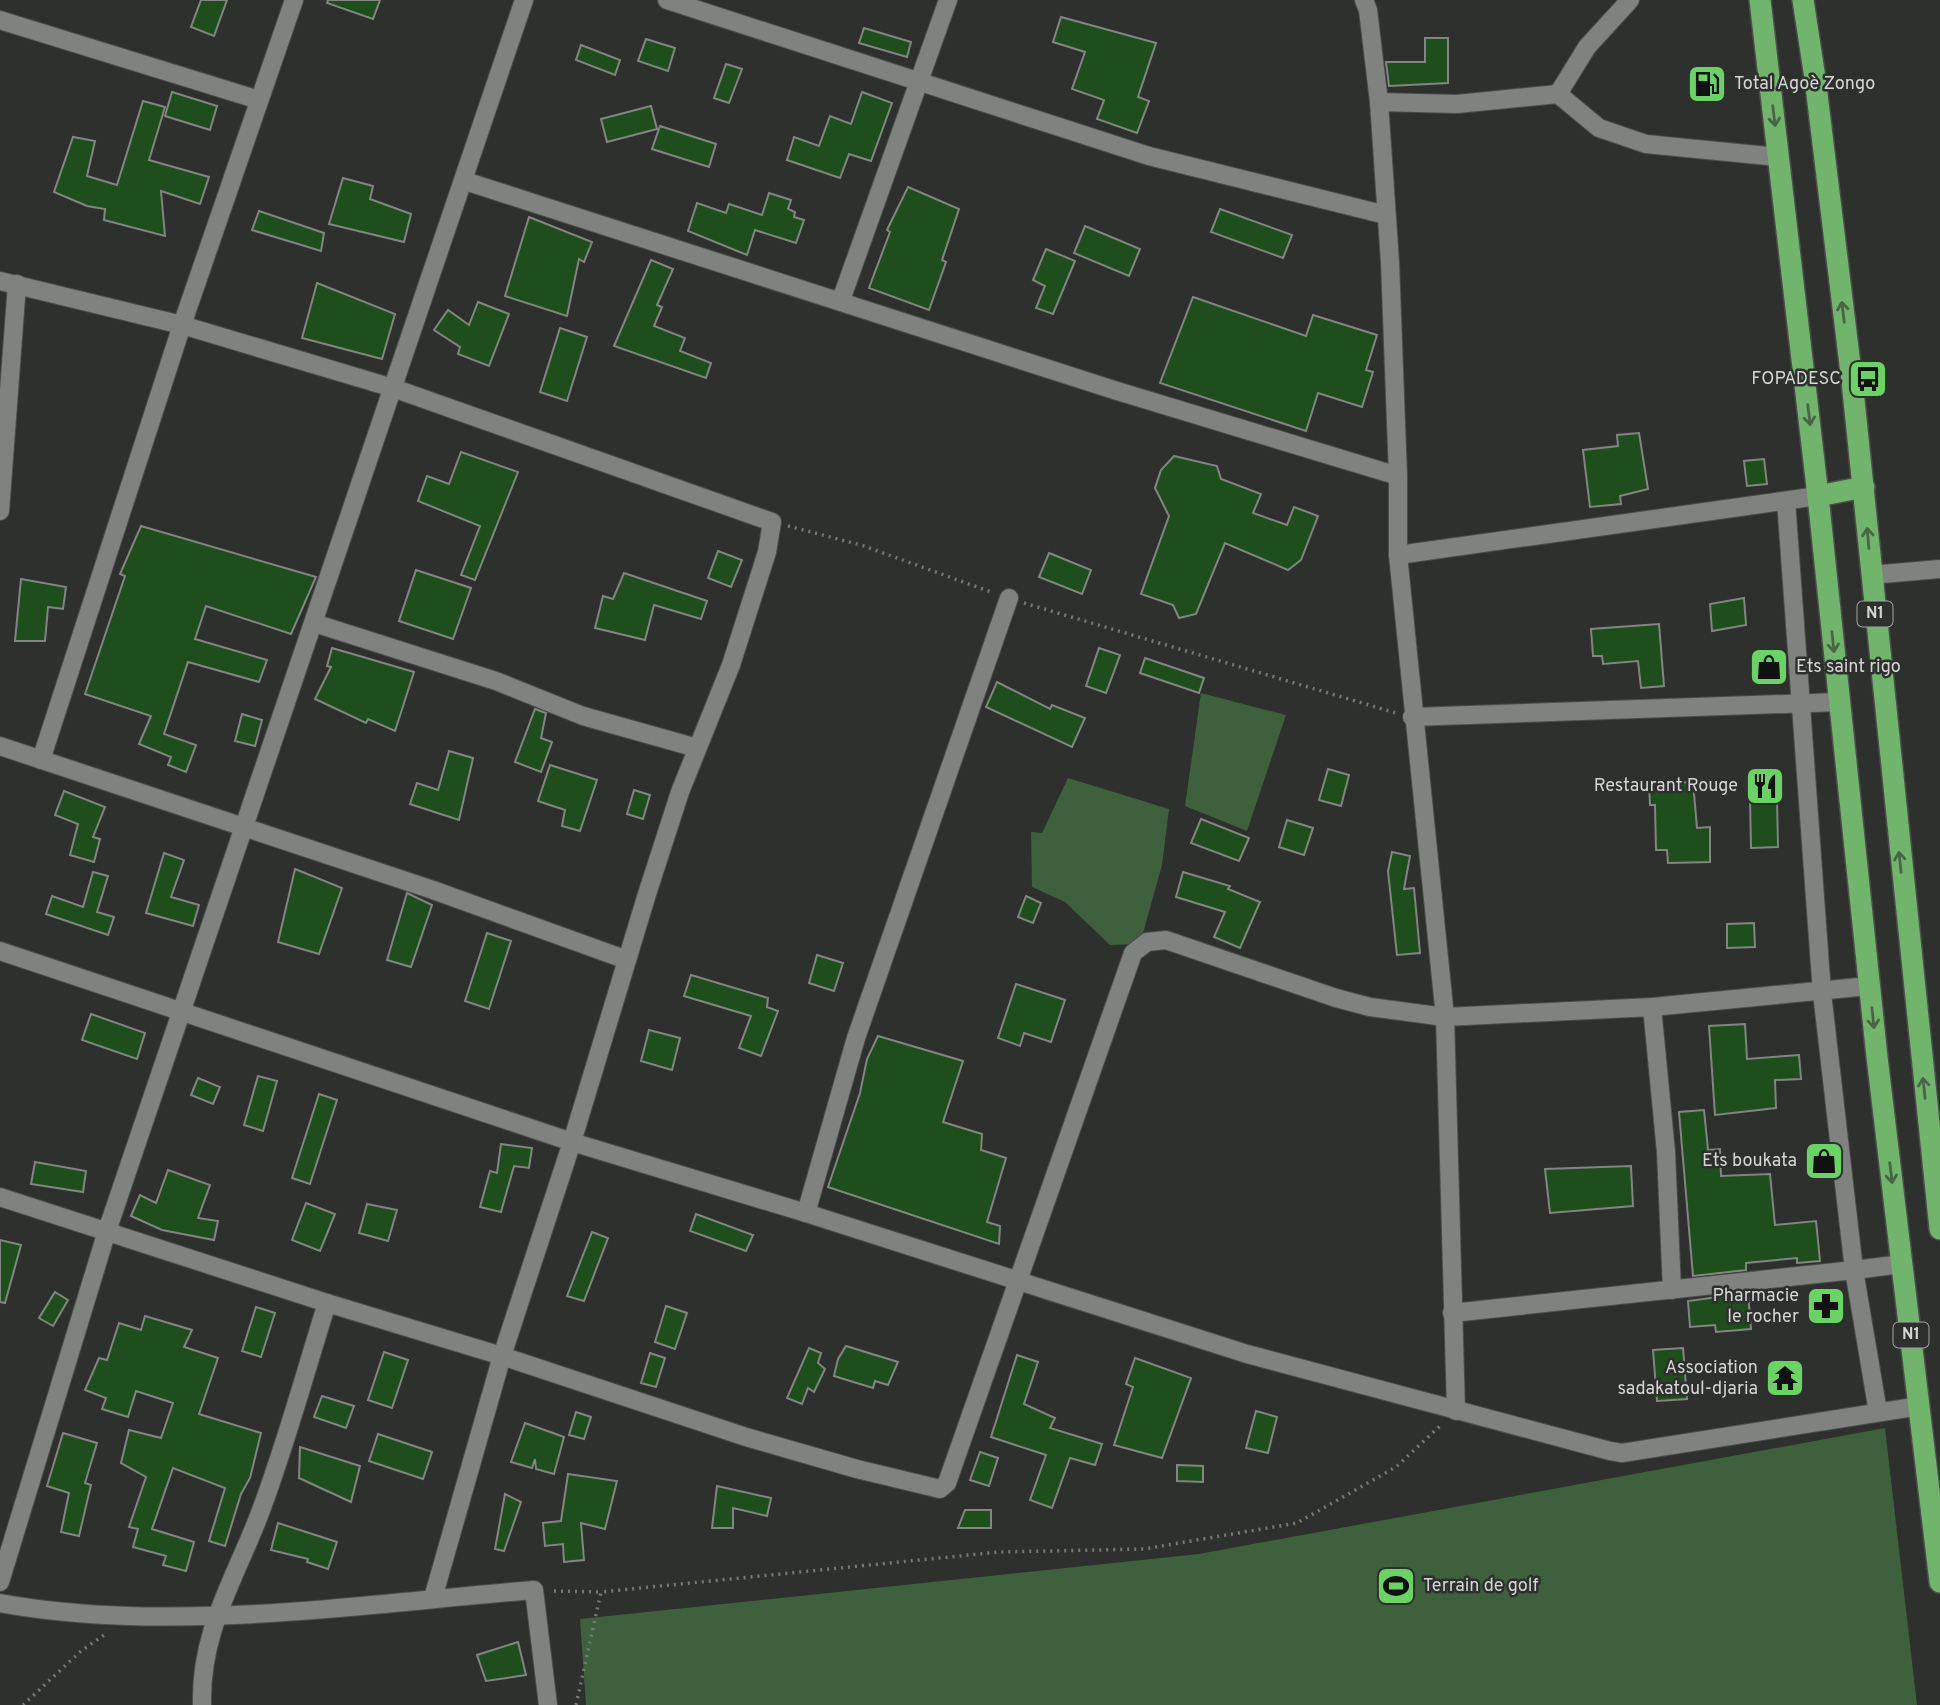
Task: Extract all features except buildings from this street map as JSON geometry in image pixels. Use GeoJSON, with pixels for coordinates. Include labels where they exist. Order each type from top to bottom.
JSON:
{"type":"FeatureCollection","features":[{"type":"Feature","properties":{"kind":"highway","name":"N1"},"geometry":{"type":"LineString","coordinates":[[1760,0],[1818,496],[1869,986],[1902,1264],[1930,1406],[1940,1582]]}},
{"type":"Feature","properties":{"kind":"highway","name":"N1"},"geometry":{"type":"LineString","coordinates":[[1803,0],[1815,78],[1864,487],[1940,1229]]}},
{"type":"Feature","properties":{"kind":"highway"},"geometry":{"type":"LineString","coordinates":[[1818,496],[1864,487]]}},
{"type":"Feature","properties":{"kind":"street"},"geometry":{"type":"LineString","coordinates":[[41,760],[182,325],[295,0]]}},
{"type":"Feature","properties":{"kind":"street"},"geometry":{"type":"LineString","coordinates":[[0,1582],[107,1231],[524,0]]}},
{"type":"Feature","properties":{"kind":"street"},"geometry":{"type":"LineString","coordinates":[[667,0],[1150,156],[1386,215]]}},
{"type":"Feature","properties":{"kind":"street"},"geometry":{"type":"LineString","coordinates":[[841,300],[948,0]]}},
{"type":"Feature","properties":{"kind":"street"},"geometry":{"type":"LineString","coordinates":[[1364,0],[1379,102],[1386,215],[1398,476],[1398,555],[1412,717],[1444,1017],[1456,1411]]}},
{"type":"Feature","properties":{"kind":"street"},"geometry":{"type":"LineString","coordinates":[[1558,94],[1587,47],[1630,0]]}},
{"type":"Feature","properties":{"kind":"street"},"geometry":{"type":"LineString","coordinates":[[0,20],[259,100]]}},
{"type":"Feature","properties":{"kind":"street"},"geometry":{"type":"LineString","coordinates":[[1379,102],[1457,104],[1558,94],[1599,128],[1646,144],[1778,158]]}},
{"type":"Feature","properties":{"kind":"street"},"geometry":{"type":"LineString","coordinates":[[464,180],[1114,390],[1398,476]]}},
{"type":"Feature","properties":{"kind":"street"},"geometry":{"type":"LineString","coordinates":[[0,511],[8,283],[182,325],[393,388],[772,522],[767,552],[731,665],[666,833],[572,1142],[502,1356],[433,1598]]}},
{"type":"Feature","properties":{"kind":"street"},"geometry":{"type":"LineString","coordinates":[[1398,555],[1818,496]]}},
{"type":"Feature","properties":{"kind":"street"},"geometry":{"type":"LineString","coordinates":[[1786,501],[1822,993],[1853,1270],[1878,1412]]}},
{"type":"Feature","properties":{"kind":"street"},"geometry":{"type":"LineString","coordinates":[[1871,575],[1940,569]]}},
{"type":"Feature","properties":{"kind":"street"},"geometry":{"type":"LineString","coordinates":[[806,1213],[856,1038],[1009,598]]}},
{"type":"Feature","properties":{"kind":"street"},"geometry":{"type":"LineString","coordinates":[[314,623],[496,681],[583,716],[697,748]]}},
{"type":"Feature","properties":{"kind":"street"},"geometry":{"type":"LineString","coordinates":[[1412,717],[1839,702]]}},
{"type":"Feature","properties":{"kind":"street"},"geometry":{"type":"LineString","coordinates":[[0,747],[433,890],[627,960]]}},
{"type":"Feature","properties":{"kind":"street"},"geometry":{"type":"LineString","coordinates":[[0,1197],[327,1303],[502,1356],[746,1437],[857,1469],[940,1489],[947,1483],[1133,954],[1139,947],[1166,940],[1336,998],[1370,1007],[1444,1017],[1652,1007],[1822,993],[1869,986]]}},
{"type":"Feature","properties":{"kind":"street"},"geometry":{"type":"LineString","coordinates":[[0,951],[572,1142],[1017,1279],[1247,1354],[1622,1453],[1930,1406]]}},
{"type":"Feature","properties":{"kind":"street"},"geometry":{"type":"LineString","coordinates":[[1652,1007],[1666,1152],[1672,1290]]}},
{"type":"Feature","properties":{"kind":"street"},"geometry":{"type":"LineString","coordinates":[[1452,1313],[1902,1264]]}},
{"type":"Feature","properties":{"kind":"street"},"geometry":{"type":"LineString","coordinates":[[202,1705],[201,1673],[216,1615],[269,1489],[327,1303]]}},
{"type":"Feature","properties":{"kind":"street"},"geometry":{"type":"LineString","coordinates":[[0,1603],[44,1610],[135,1615],[216,1615],[534,1590],[548,1705]]}},
{"type":"Feature","properties":{"kind":"path"},"geometry":{"type":"LineString","coordinates":[[772,522],[861,545],[1009,598],[1412,717]]}},
{"type":"Feature","properties":{"kind":"path"},"geometry":{"type":"LineString","coordinates":[[534,1590],[601,1592],[999,1552],[1144,1549],[1297,1523],[1396,1467],[1456,1411]]}},
{"type":"Feature","properties":{"kind":"path"},"geometry":{"type":"LineString","coordinates":[[576,1705],[601,1592]]}},
{"type":"Feature","properties":{"kind":"path"},"geometry":{"type":"LineString","coordinates":[[23,1705],[81,1651],[135,1615]]}},
{"type":"Feature","properties":{"kind":"green space"},"geometry":{"type":"Polygon","coordinates":[[[1201,693],[1286,715],[1247,831],[1185,806],[1201,693]]]}},
{"type":"Feature","properties":{"kind":"green space"},"geometry":{"type":"Polygon","coordinates":[[[1068,778],[1169,809],[1162,865],[1140,944],[1110,945],[1065,902],[1032,887],[1031,832],[1042,833],[1068,778]]]}},
{"type":"Feature","properties":{"kind":"green space","name":"Terrain de golf"},"geometry":{"type":"Polygon","coordinates":[[[1885,1428],[1917,1705],[586,1705],[580,1619],[1199,1554],[1885,1428]]]}},
{"type":"Feature","properties":{"kind":"place","name":"Total Agoè Zongo"},"geometry":{"type":"Point","coordinates":[1707,84]}},
{"type":"Feature","properties":{"kind":"place","name":"FOPADESC"},"geometry":{"type":"Point","coordinates":[1868,379]}},
{"type":"Feature","properties":{"kind":"place","name":"Ets saint rigo"},"geometry":{"type":"Point","coordinates":[1769,667]}},
{"type":"Feature","properties":{"kind":"place","name":"Restaurant Rouge"},"geometry":{"type":"Point","coordinates":[1765,786]}},
{"type":"Feature","properties":{"kind":"place","name":"Ets boukata"},"geometry":{"type":"Point","coordinates":[1824,1161]}},
{"type":"Feature","properties":{"kind":"place","name":"Pharmacie le rocher"},"geometry":{"type":"Point","coordinates":[1826,1306]}},
{"type":"Feature","properties":{"kind":"place","name":"Association sadakatoul-djaria"},"geometry":{"type":"Point","coordinates":[1785,1378]}},
{"type":"Feature","properties":{"kind":"place","name":"Terrain de golf"},"geometry":{"type":"Point","coordinates":[1396,1586]}}]}
